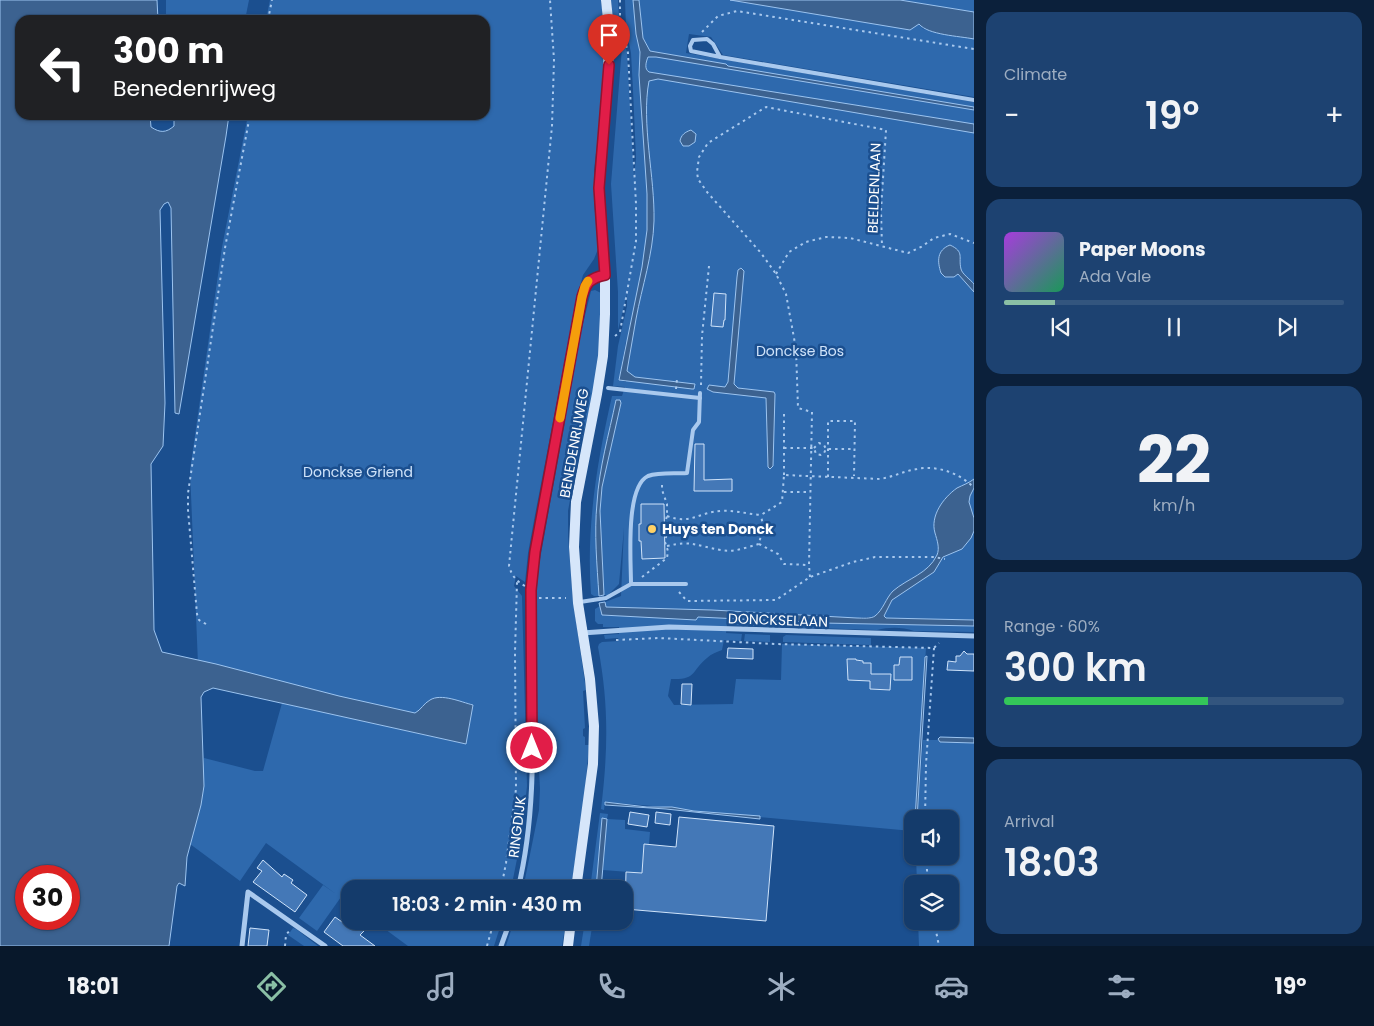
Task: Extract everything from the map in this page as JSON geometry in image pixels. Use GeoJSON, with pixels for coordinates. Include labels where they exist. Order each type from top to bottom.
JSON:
{"type":"FeatureCollection","features":[{"type":"Feature","properties":{"kind":"street","name":"BENEDENRIJWEG"},"geometry":{"type":"LineString","coordinates":[[577,880],[594,744],[590,679],[578,602],[574,547],[576,502],[602,356],[605,314],[605,275],[599,188],[608,76],[609,29],[606,0]]}},
{"type":"Feature","properties":{"kind":"street","name":"RINGDIJK"},"geometry":{"type":"LineString","coordinates":[[520,880],[529,830],[533,786],[531,590],[535,552],[582,297],[589,280],[605,275]]}},
{"type":"Feature","properties":{"kind":"street","name":"DONCKSELAAN"},"geometry":{"type":"LineString","coordinates":[[582,633],[669,627],[974,636]]}},
{"type":"Feature","properties":{"kind":"street"},"geometry":{"type":"LineString","coordinates":[[242,946],[248,892],[325,946]]}},
{"type":"Feature","properties":{"kind":"street"},"geometry":{"type":"LineString","coordinates":[[501,946],[507,930]]}},
{"type":"Feature","properties":{"kind":"street"},"geometry":{"type":"LineString","coordinates":[[568,946],[571,930]]}},
{"type":"Feature","properties":{"kind":"lane"},"geometry":{"type":"LineString","coordinates":[[720,56],[713,44],[707,39],[693,40],[690,46],[691,52],[974,100]]}},
{"type":"Feature","properties":{"kind":"lane"},"geometry":{"type":"LineString","coordinates":[[608,388],[700,396],[699,422],[693,430],[687,473],[654,474],[646,477],[634,495],[631,584]]}},
{"type":"Feature","properties":{"kind":"lane"},"geometry":{"type":"LineString","coordinates":[[578,602],[606,598],[631,584],[686,584]]}},
{"type":"Feature","properties":{"kind":"path"},"geometry":{"type":"LineString","coordinates":[[269,15],[272,0]]}},
{"type":"Feature","properties":{"kind":"path"},"geometry":{"type":"LineString","coordinates":[[531,590],[518,582],[512,575],[509,566],[552,126],[554,60],[550,0]]}},
{"type":"Feature","properties":{"kind":"path"},"geometry":{"type":"LineString","coordinates":[[620,0],[620,35]]}},
{"type":"Feature","properties":{"kind":"path"},"geometry":{"type":"LineString","coordinates":[[700,38],[701,33],[718,16],[737,11],[974,49]]}},
{"type":"Feature","properties":{"kind":"path"},"geometry":{"type":"LineString","coordinates":[[615,328],[615,336],[620,332],[636,241],[636,204],[628,53],[621,26]]}},
{"type":"Feature","properties":{"kind":"path","name":"BEELDENLAAN"},"geometry":{"type":"LineString","coordinates":[[776,274],[761,253],[707,192],[698,179],[697,172],[699,157],[708,143],[766,107],[886,130],[881,211],[882,246]]}},
{"type":"Feature","properties":{"kind":"path"},"geometry":{"type":"LineString","coordinates":[[206,624],[199,620],[197,614],[188,494],[225,248],[249,120]]}},
{"type":"Feature","properties":{"kind":"path"},"geometry":{"type":"LineString","coordinates":[[810,577],[812,412],[798,408],[796,349],[790,306],[776,274],[789,252],[806,242],[826,237],[850,238],[908,253],[922,247],[934,238],[950,234],[974,243]]}},
{"type":"Feature","properties":{"kind":"path"},"geometry":{"type":"LineString","coordinates":[[700,396],[702,336],[709,266]]}},
{"type":"Feature","properties":{"kind":"path"},"geometry":{"type":"LineString","coordinates":[[676,390],[677,379]]}},
{"type":"Feature","properties":{"kind":"path"},"geometry":{"type":"LineString","coordinates":[[667,516],[687,520],[719,511],[738,511],[761,515],[782,502],[784,492],[784,414]]}},
{"type":"Feature","properties":{"kind":"path"},"geometry":{"type":"LineString","coordinates":[[828,476],[828,421],[855,421],[854,477]]}},
{"type":"Feature","properties":{"kind":"path"},"geometry":{"type":"LineString","coordinates":[[784,448],[812,448],[816,444],[822,443],[827,449]]}},
{"type":"Feature","properties":{"kind":"path"},"geometry":{"type":"LineString","coordinates":[[812,448],[818,455],[823,454],[827,449]]}},
{"type":"Feature","properties":{"kind":"path"},"geometry":{"type":"LineString","coordinates":[[827,449],[855,449]]}},
{"type":"Feature","properties":{"kind":"path"},"geometry":{"type":"LineString","coordinates":[[784,475],[880,479],[890,478],[917,468],[931,468],[960,476],[974,488]]}},
{"type":"Feature","properties":{"kind":"path"},"geometry":{"type":"LineString","coordinates":[[631,584],[667,558],[665,523],[667,504],[662,490],[662,474]]}},
{"type":"Feature","properties":{"kind":"path"},"geometry":{"type":"LineString","coordinates":[[784,492],[810,492]]}},
{"type":"Feature","properties":{"kind":"path"},"geometry":{"type":"LineString","coordinates":[[759,544],[763,526],[761,515]]}},
{"type":"Feature","properties":{"kind":"path"},"geometry":{"type":"LineString","coordinates":[[667,546],[692,543],[734,551],[759,544],[778,554],[784,564],[809,565]]}},
{"type":"Feature","properties":{"kind":"path"},"geometry":{"type":"LineString","coordinates":[[671,584],[688,601],[776,600],[810,577],[853,562],[875,557],[934,557],[944,560]]}},
{"type":"Feature","properties":{"kind":"path"},"geometry":{"type":"LineString","coordinates":[[503,880],[516,789],[514,652],[518,582]]}},
{"type":"Feature","properties":{"kind":"path"},"geometry":{"type":"LineString","coordinates":[[531,598],[561,598]]}},
{"type":"Feature","properties":{"kind":"path"},"geometry":{"type":"LineString","coordinates":[[612,640],[658,638],[775,644],[934,648],[924,810]]}},
{"type":"Feature","properties":{"kind":"path"},"geometry":{"type":"LineString","coordinates":[[285,946],[286,935],[294,924]]}},
{"type":"Feature","properties":{"kind":"path"},"geometry":{"type":"LineString","coordinates":[[487,946],[491,930]]}},
{"type":"Feature","properties":{"kind":"path"},"geometry":{"type":"LineString","coordinates":[[936,930],[939,946]]}},
{"type":"Feature","properties":{"kind":"green space"},"geometry":{"type":"Polygon","coordinates":[[[166,0],[249,0],[246,15],[166,15],[166,0]]]}},
{"type":"Feature","properties":{"kind":"green space","name":"Donckse Griend"},"geometry":{"type":"Polygon","coordinates":[[[270,0],[601,0],[604,24],[606,68],[594,170],[594,201],[598,249],[594,259],[583,275],[577,297],[528,553],[525,582],[516,576],[514,586],[522,596],[527,786],[522,834],[513,880],[341,880],[341,897],[317,931],[299,918],[323,885],[336,894],[266,843],[240,881],[190,844],[201,805],[204,758],[255,771],[263,771],[282,703],[465,744],[467,733],[198,664],[190,470],[222,247],[247,120],[490,120],[490,15],[267,15],[270,0]]]}},
{"type":"Feature","properties":{"kind":"green space"},"geometry":{"type":"Polygon","coordinates":[[[611,0],[618,0],[619,17],[617,24],[613,24],[611,0]]]}},
{"type":"Feature","properties":{"kind":"green space","name":"Donckse Bos"},"geometry":{"type":"Polygon","coordinates":[[[625,0],[633,0],[636,34],[640,52],[639,75],[646,65],[647,55],[974,110],[974,620],[886,618],[884,616],[857,618],[729,618],[822,623],[974,626],[974,632],[914,631],[896,628],[877,630],[727,625],[726,633],[742,634],[741,641],[724,640],[722,650],[709,657],[693,674],[685,678],[671,679],[668,696],[674,705],[733,704],[736,679],[781,680],[782,644],[926,648],[916,810],[904,810],[904,830],[605,802],[604,810],[601,809],[606,748],[606,708],[598,647],[602,642],[619,641],[618,638],[605,639],[604,635],[619,634],[619,627],[603,627],[603,624],[598,624],[595,621],[595,609],[600,606],[602,615],[620,616],[606,607],[605,602],[621,596],[624,528],[619,584],[608,595],[604,595],[600,511],[602,487],[621,403],[616,400],[598,490],[596,538],[599,596],[591,594],[590,544],[597,470],[612,396],[622,396],[625,387],[613,386],[618,346],[627,306],[627,294],[618,330],[618,292],[611,184],[623,35],[627,53],[634,177],[636,158],[631,53],[626,28],[625,0]],[[626,341],[619,380],[626,382],[626,341]]]}},
{"type":"Feature","properties":{"kind":"green space"},"geometry":{"type":"Polygon","coordinates":[[[639,0],[730,0],[910,30],[919,24],[923,29],[974,39],[974,97],[723,55],[711,37],[689,34],[686,53],[974,102],[974,107],[727,66],[725,64],[650,51],[643,38],[639,0]]]}},
{"type":"Feature","properties":{"kind":"green space"},"geometry":{"type":"Polygon","coordinates":[[[900,0],[974,0],[974,12],[900,0]]]}},
{"type":"Feature","properties":{"kind":"green space"},"geometry":{"type":"Polygon","coordinates":[[[595,290],[601,293],[602,316],[597,379],[579,451],[568,511],[573,600],[586,690],[583,691],[585,728],[583,729],[583,736],[585,737],[585,745],[589,745],[585,792],[572,880],[525,880],[539,810],[540,789],[535,693],[536,597],[539,565],[581,332],[591,291],[595,290]]]}},
{"type":"Feature","properties":{"kind":"green space"},"geometry":{"type":"Polygon","coordinates":[[[745,634],[770,635],[770,642],[744,641],[745,634]]]}},
{"type":"Feature","properties":{"kind":"green space"},"geometry":{"type":"Polygon","coordinates":[[[786,635],[871,638],[871,645],[783,642],[783,637],[786,635]]]}},
{"type":"Feature","properties":{"kind":"green space"},"geometry":{"type":"Polygon","coordinates":[[[923,740],[974,743],[974,946],[919,946],[918,930],[959,930],[959,875],[917,875],[916,865],[959,865],[959,810],[918,810],[923,740]]]}},
{"type":"Feature","properties":{"kind":"green space"},"geometry":{"type":"Polygon","coordinates":[[[600,813],[608,814],[607,819],[602,819],[597,880],[591,880],[600,813]]]}},
{"type":"Feature","properties":{"kind":"green space"},"geometry":{"type":"Polygon","coordinates":[[[607,819],[625,820],[625,829],[650,832],[649,844],[644,844],[642,873],[603,870],[607,819]]]}},
{"type":"Feature","properties":{"kind":"green space"},"geometry":{"type":"Polygon","coordinates":[[[293,928],[318,946],[304,946],[288,935],[293,928]]]}},
{"type":"Feature","properties":{"kind":"green space"},"geometry":{"type":"Polygon","coordinates":[[[386,930],[499,930],[494,946],[408,946],[386,930]]]}},
{"type":"Feature","properties":{"kind":"green space"},"geometry":{"type":"Polygon","coordinates":[[[511,930],[565,930],[562,946],[506,946],[511,930]]]}},
{"type":"Feature","properties":{"kind":"green space"},"geometry":{"type":"Polygon","coordinates":[[[584,930],[592,930],[589,946],[581,946],[584,930]]]}},
{"type":"Feature","properties":{"kind":"shaded area"},"geometry":{"type":"Polygon","coordinates":[[[0,0],[157,0],[158,15],[15,15],[15,120],[150,120],[151,127],[163,131],[174,126],[174,120],[228,120],[179,414],[175,413],[171,208],[168,202],[160,210],[165,403],[163,446],[151,464],[154,630],[162,652],[415,713],[428,701],[440,697],[473,705],[466,744],[213,688],[204,692],[201,697],[204,786],[201,805],[187,857],[185,886],[179,883],[177,886],[169,946],[0,946],[0,0]]]}},
{"type":"Feature","properties":{"kind":"shaded area"},"geometry":{"type":"Polygon","coordinates":[[[633,0],[639,0],[643,38],[650,51],[974,107],[974,110],[648,57],[646,67],[649,72],[974,124],[974,133],[658,79],[649,81],[647,132],[654,221],[649,258],[627,371],[635,377],[695,384],[694,389],[619,380],[642,267],[647,230],[647,194],[639,75],[640,52],[636,34],[633,0]]]}},
{"type":"Feature","properties":{"kind":"shaded area"},"geometry":{"type":"Polygon","coordinates":[[[730,0],[900,0],[974,12],[974,39],[936,33],[923,28],[919,24],[910,30],[730,0]]]}},
{"type":"Feature","properties":{"kind":"shaded area"},"geometry":{"type":"Polygon","coordinates":[[[691,130],[696,134],[695,142],[689,146],[683,146],[680,141],[681,137],[691,130]]]}},
{"type":"Feature","properties":{"kind":"shaded area"},"geometry":{"type":"Polygon","coordinates":[[[950,245],[958,250],[961,269],[974,284],[974,292],[958,274],[954,277],[945,277],[941,273],[939,256],[950,245]]]}},
{"type":"Feature","properties":{"kind":"shaded area"},"geometry":{"type":"Polygon","coordinates":[[[741,268],[744,271],[734,384],[738,388],[774,392],[775,394],[773,466],[770,469],[768,467],[766,398],[713,392],[707,389],[709,385],[725,387],[728,382],[737,277],[738,270],[741,268]]]}},
{"type":"Feature","properties":{"kind":"shaded area"},"geometry":{"type":"Polygon","coordinates":[[[616,400],[620,400],[621,403],[602,487],[600,511],[604,595],[599,596],[596,537],[598,490],[616,400]]]}},
{"type":"Feature","properties":{"kind":"shaded area"},"geometry":{"type":"Polygon","coordinates":[[[974,479],[974,488],[969,502],[974,518],[974,531],[971,538],[962,549],[943,557],[934,572],[892,600],[884,616],[886,618],[974,620],[974,626],[822,623],[698,617],[696,620],[602,615],[599,603],[605,602],[606,607],[712,610],[857,618],[873,617],[880,611],[893,591],[923,571],[933,561],[938,550],[934,520],[939,508],[952,492],[974,479]]]}},
{"type":"Feature","properties":{"kind":"shaded area"},"geometry":{"type":"Polygon","coordinates":[[[927,656],[918,810],[916,810],[925,657],[927,656]]]}},
{"type":"Feature","properties":{"kind":"shaded area"},"geometry":{"type":"Polygon","coordinates":[[[940,737],[974,738],[974,743],[940,742],[938,739],[940,737]]]}},
{"type":"Feature","properties":{"kind":"shaded area"},"geometry":{"type":"Polygon","coordinates":[[[605,802],[760,816],[760,819],[666,809],[605,805],[605,802]]]}},
{"type":"Feature","properties":{"kind":"shaded area"},"geometry":{"type":"Polygon","coordinates":[[[602,818],[607,819],[602,880],[597,880],[602,818]]]}},
{"type":"Feature","properties":{"kind":"building"},"geometry":{"type":"Polygon","coordinates":[[[714,293],[726,294],[723,327],[711,326],[714,293]]]}},
{"type":"Feature","properties":{"kind":"building"},"geometry":{"type":"Polygon","coordinates":[[[695,444],[704,444],[704,480],[732,479],[732,491],[694,491],[695,444]]]}},
{"type":"Feature","properties":{"kind":"building","name":"Huys ten Donck"},"geometry":{"type":"Polygon","coordinates":[[[641,504],[664,504],[665,558],[642,559],[641,541],[639,541],[641,504]]]}},
{"type":"Feature","properties":{"kind":"building"},"geometry":{"type":"Polygon","coordinates":[[[728,648],[753,649],[753,659],[727,658],[728,648]]]}},
{"type":"Feature","properties":{"kind":"building"},"geometry":{"type":"Polygon","coordinates":[[[964,651],[967,654],[974,654],[974,671],[947,670],[948,661],[956,662],[956,656],[960,656],[964,651]]]}},
{"type":"Feature","properties":{"kind":"building"},"geometry":{"type":"Polygon","coordinates":[[[900,657],[912,657],[912,680],[894,680],[894,665],[899,665],[900,657]]]}},
{"type":"Feature","properties":{"kind":"building"},"geometry":{"type":"Polygon","coordinates":[[[847,659],[871,663],[871,674],[891,674],[890,690],[870,689],[870,681],[848,680],[847,659]]]}},
{"type":"Feature","properties":{"kind":"building"},"geometry":{"type":"Polygon","coordinates":[[[682,684],[692,684],[691,705],[681,704],[682,684]]]}},
{"type":"Feature","properties":{"kind":"building"},"geometry":{"type":"Polygon","coordinates":[[[630,812],[649,815],[647,827],[628,824],[630,812]]]}},
{"type":"Feature","properties":{"kind":"building"},"geometry":{"type":"Polygon","coordinates":[[[656,812],[671,814],[670,825],[655,823],[656,812]]]}},
{"type":"Feature","properties":{"kind":"building"},"geometry":{"type":"Polygon","coordinates":[[[679,817],[774,826],[766,921],[633,910],[633,880],[626,880],[626,872],[642,873],[644,844],[676,847],[679,817]]]}},
{"type":"Feature","properties":{"kind":"building"},"geometry":{"type":"Polygon","coordinates":[[[263,860],[282,877],[284,874],[293,880],[291,883],[307,895],[295,912],[253,882],[262,871],[257,868],[263,860]]]}},
{"type":"Feature","properties":{"kind":"building"},"geometry":{"type":"Polygon","coordinates":[[[335,917],[341,921],[341,930],[363,930],[364,931],[360,935],[375,946],[343,946],[324,932],[335,917]]]}},
{"type":"Feature","properties":{"kind":"building"},"geometry":{"type":"Polygon","coordinates":[[[250,928],[269,930],[267,946],[248,946],[250,928]]]}},
{"type":"Feature","properties":{"kind":"slow traffic"},"geometry":{"type":"LineString","coordinates":[[560,418],[582,297],[588,281]]}},
{"type":"Feature","properties":{"kind":"place","name":"Huys ten Donck"},"geometry":{"type":"Point","coordinates":[652,529]}},
{"type":"Feature","properties":{"kind":"route"},"geometry":{"type":"LineString","coordinates":[[532,748],[531,590],[535,552],[582,297],[589,280],[605,275],[599,188],[609,65]]}}]}
